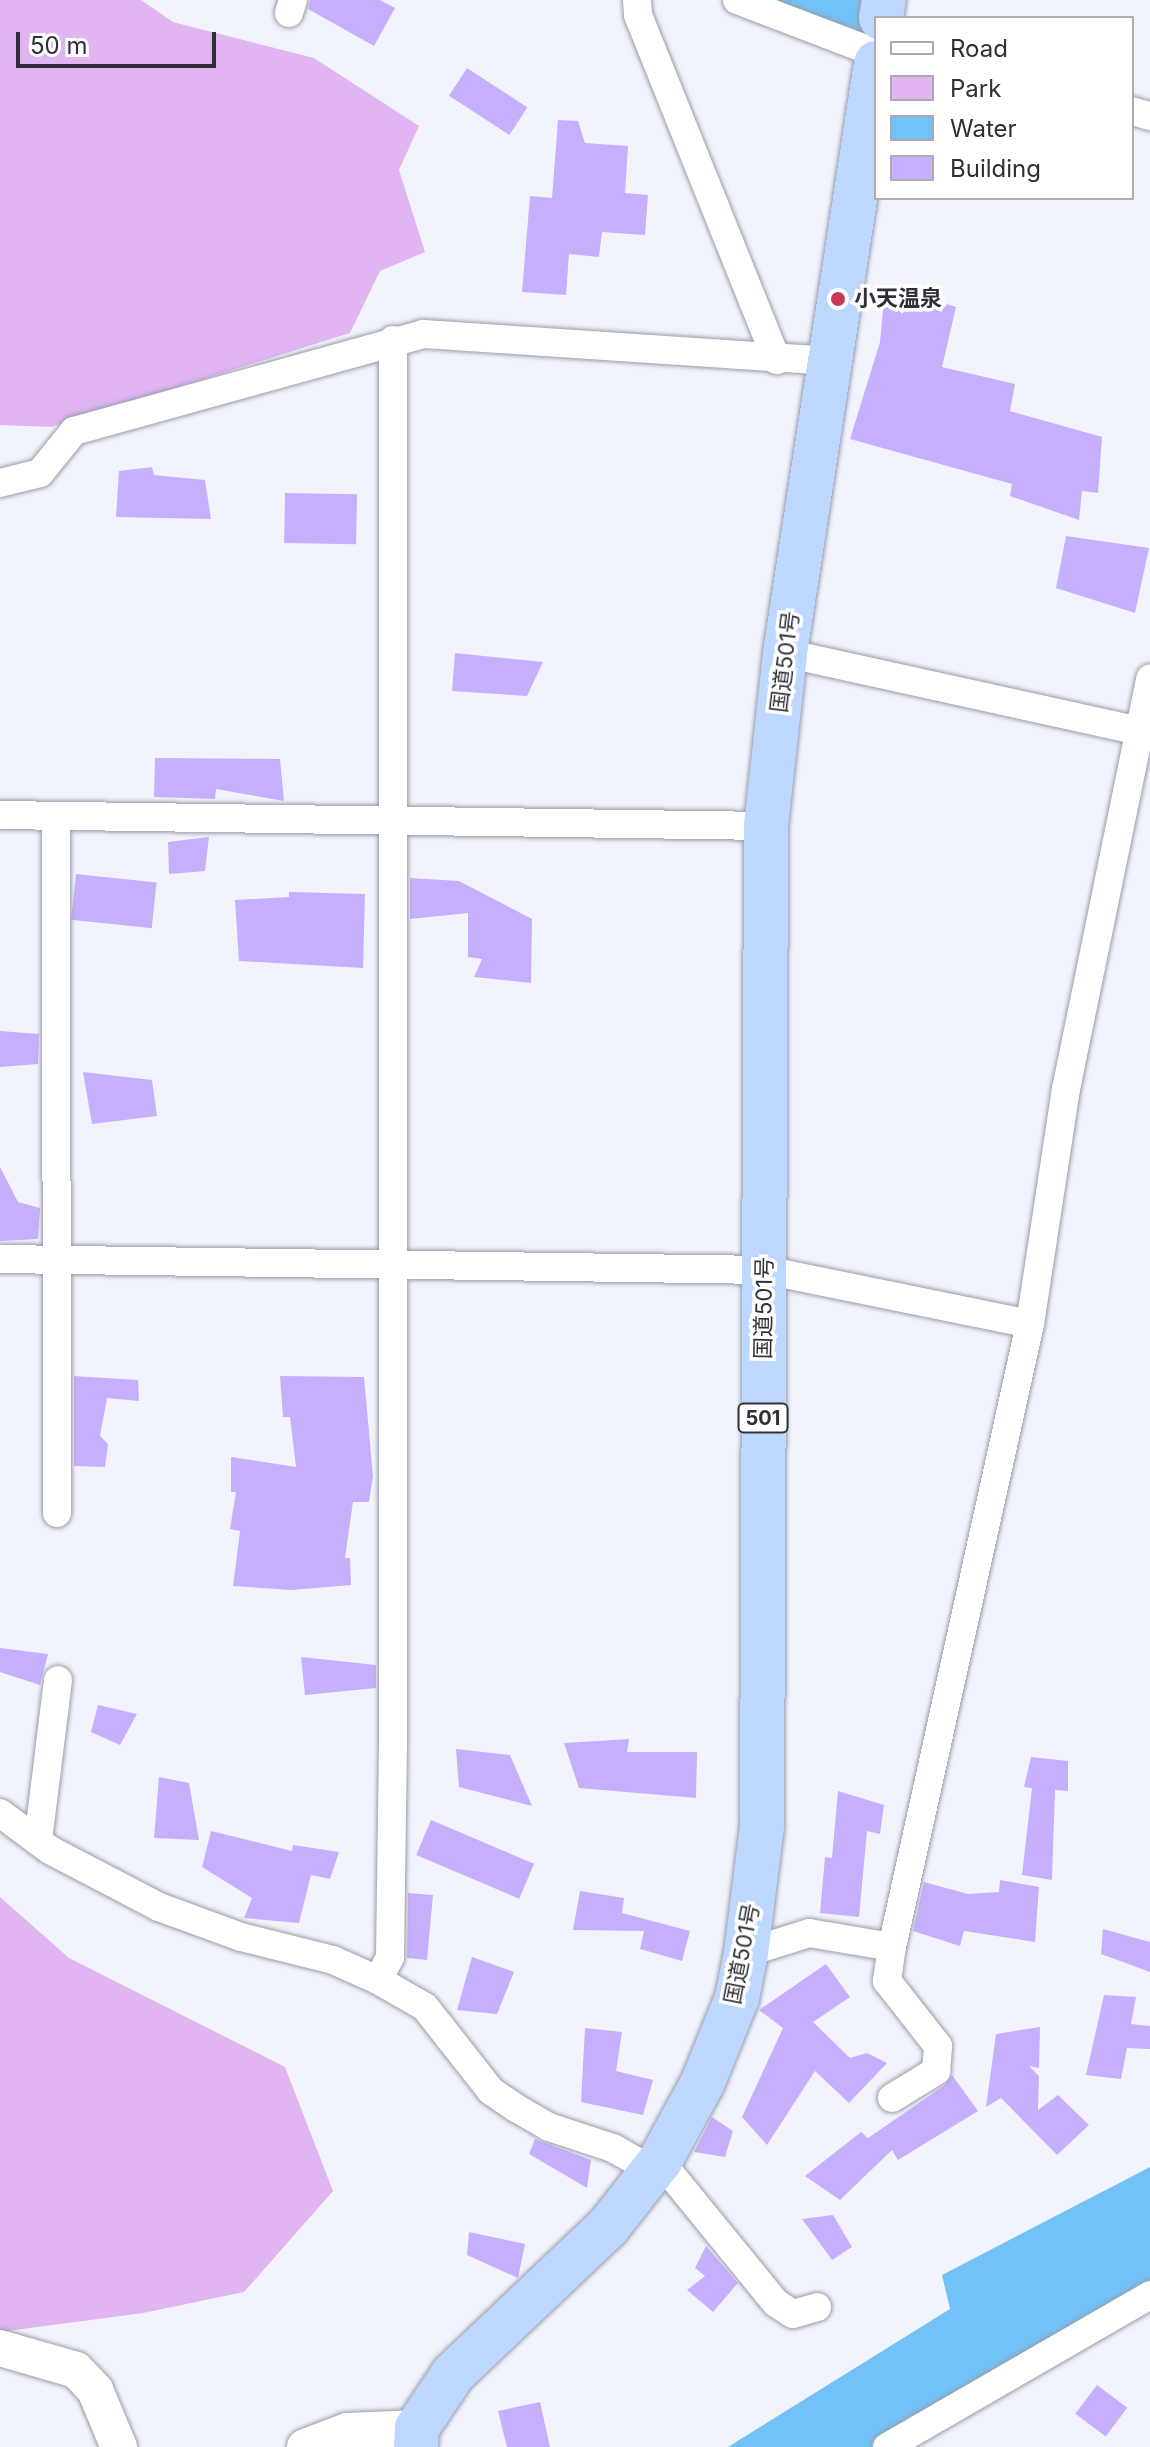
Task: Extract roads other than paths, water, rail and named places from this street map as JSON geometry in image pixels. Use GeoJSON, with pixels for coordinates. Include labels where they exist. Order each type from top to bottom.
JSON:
{"type":"FeatureCollection","features":[{"type":"Feature","properties":{"kind":"highway","name":"国道501号"},"geometry":{"type":"LineString","coordinates":[[416,2437],[453,2374],[548,2288],[656,2166],[703,2082],[737,1998],[746,1953],[762,1827],[766,826],[785,653],[874,75]]}},
{"type":"Feature","properties":{"kind":"street"},"geometry":{"type":"LineString","coordinates":[[637,0],[638,15],[777,360]]}},
{"type":"Feature","properties":{"kind":"street"},"geometry":{"type":"LineString","coordinates":[[737,0],[874,52]]}},
{"type":"Feature","properties":{"kind":"street"},"geometry":{"type":"LineString","coordinates":[[0,483],[40,473],[74,431],[423,334],[828,361]]}},
{"type":"Feature","properties":{"kind":"street"},"geometry":{"type":"LineString","coordinates":[[378,1980],[390,1957],[395,819],[393,340]]}},
{"type":"Feature","properties":{"kind":"street"},"geometry":{"type":"LineString","coordinates":[[785,653],[1139,731]]}},
{"type":"Feature","properties":{"kind":"street"},"geometry":{"type":"LineString","coordinates":[[892,2098],[936,2071],[938,2046],[887,1981],[892,1947],[1030,1324],[1066,1089],[1150,678]]}},
{"type":"Feature","properties":{"kind":"street"},"geometry":{"type":"LineString","coordinates":[[0,815],[766,826]]}},
{"type":"Feature","properties":{"kind":"street"},"geometry":{"type":"LineString","coordinates":[[56,816],[53,1036],[58,1259],[53,1417],[57,1513]]}},
{"type":"Feature","properties":{"kind":"street"},"geometry":{"type":"LineString","coordinates":[[0,1259],[765,1270],[1030,1324]]}},
{"type":"Feature","properties":{"kind":"street"},"geometry":{"type":"LineString","coordinates":[[38,1841],[58,1680]]}},
{"type":"Feature","properties":{"kind":"street"},"geometry":{"type":"LineString","coordinates":[[0,1813],[38,1841],[159,1907],[241,1937],[333,1960],[378,1980],[425,2007],[491,2091],[549,2127],[656,2166],[776,2303],[793,2314],[817,2307]]}},
{"type":"Feature","properties":{"kind":"street"},"geometry":{"type":"LineString","coordinates":[[746,1953],[809,1933],[892,1947]]}},
{"type":"Feature","properties":{"kind":"street"},"geometry":{"type":"LineString","coordinates":[[887,2447],[1150,2295]]}},
{"type":"Feature","properties":{"kind":"street"},"geometry":{"type":"LineString","coordinates":[[0,2348],[76,2370],[95,2390],[119,2447]]}},
{"type":"Feature","properties":{"kind":"street"},"geometry":{"type":"LineString","coordinates":[[305,2447],[347,2431],[416,2437]]}},
{"type":"Feature","properties":{"kind":"water"},"geometry":{"type":"Polygon","coordinates":[[[1150,2167],[1150,2283],[881,2447],[728,2447],[950,2309],[942,2275],[1150,2167]]]}},
{"type":"Feature","properties":{"kind":"waterway"},"geometry":{"type":"LineString","coordinates":[[800,0],[874,29]]}},
{"type":"Feature","properties":{"kind":"place","name":"小天温泉"},"geometry":{"type":"Point","coordinates":[838,299]}}]}
